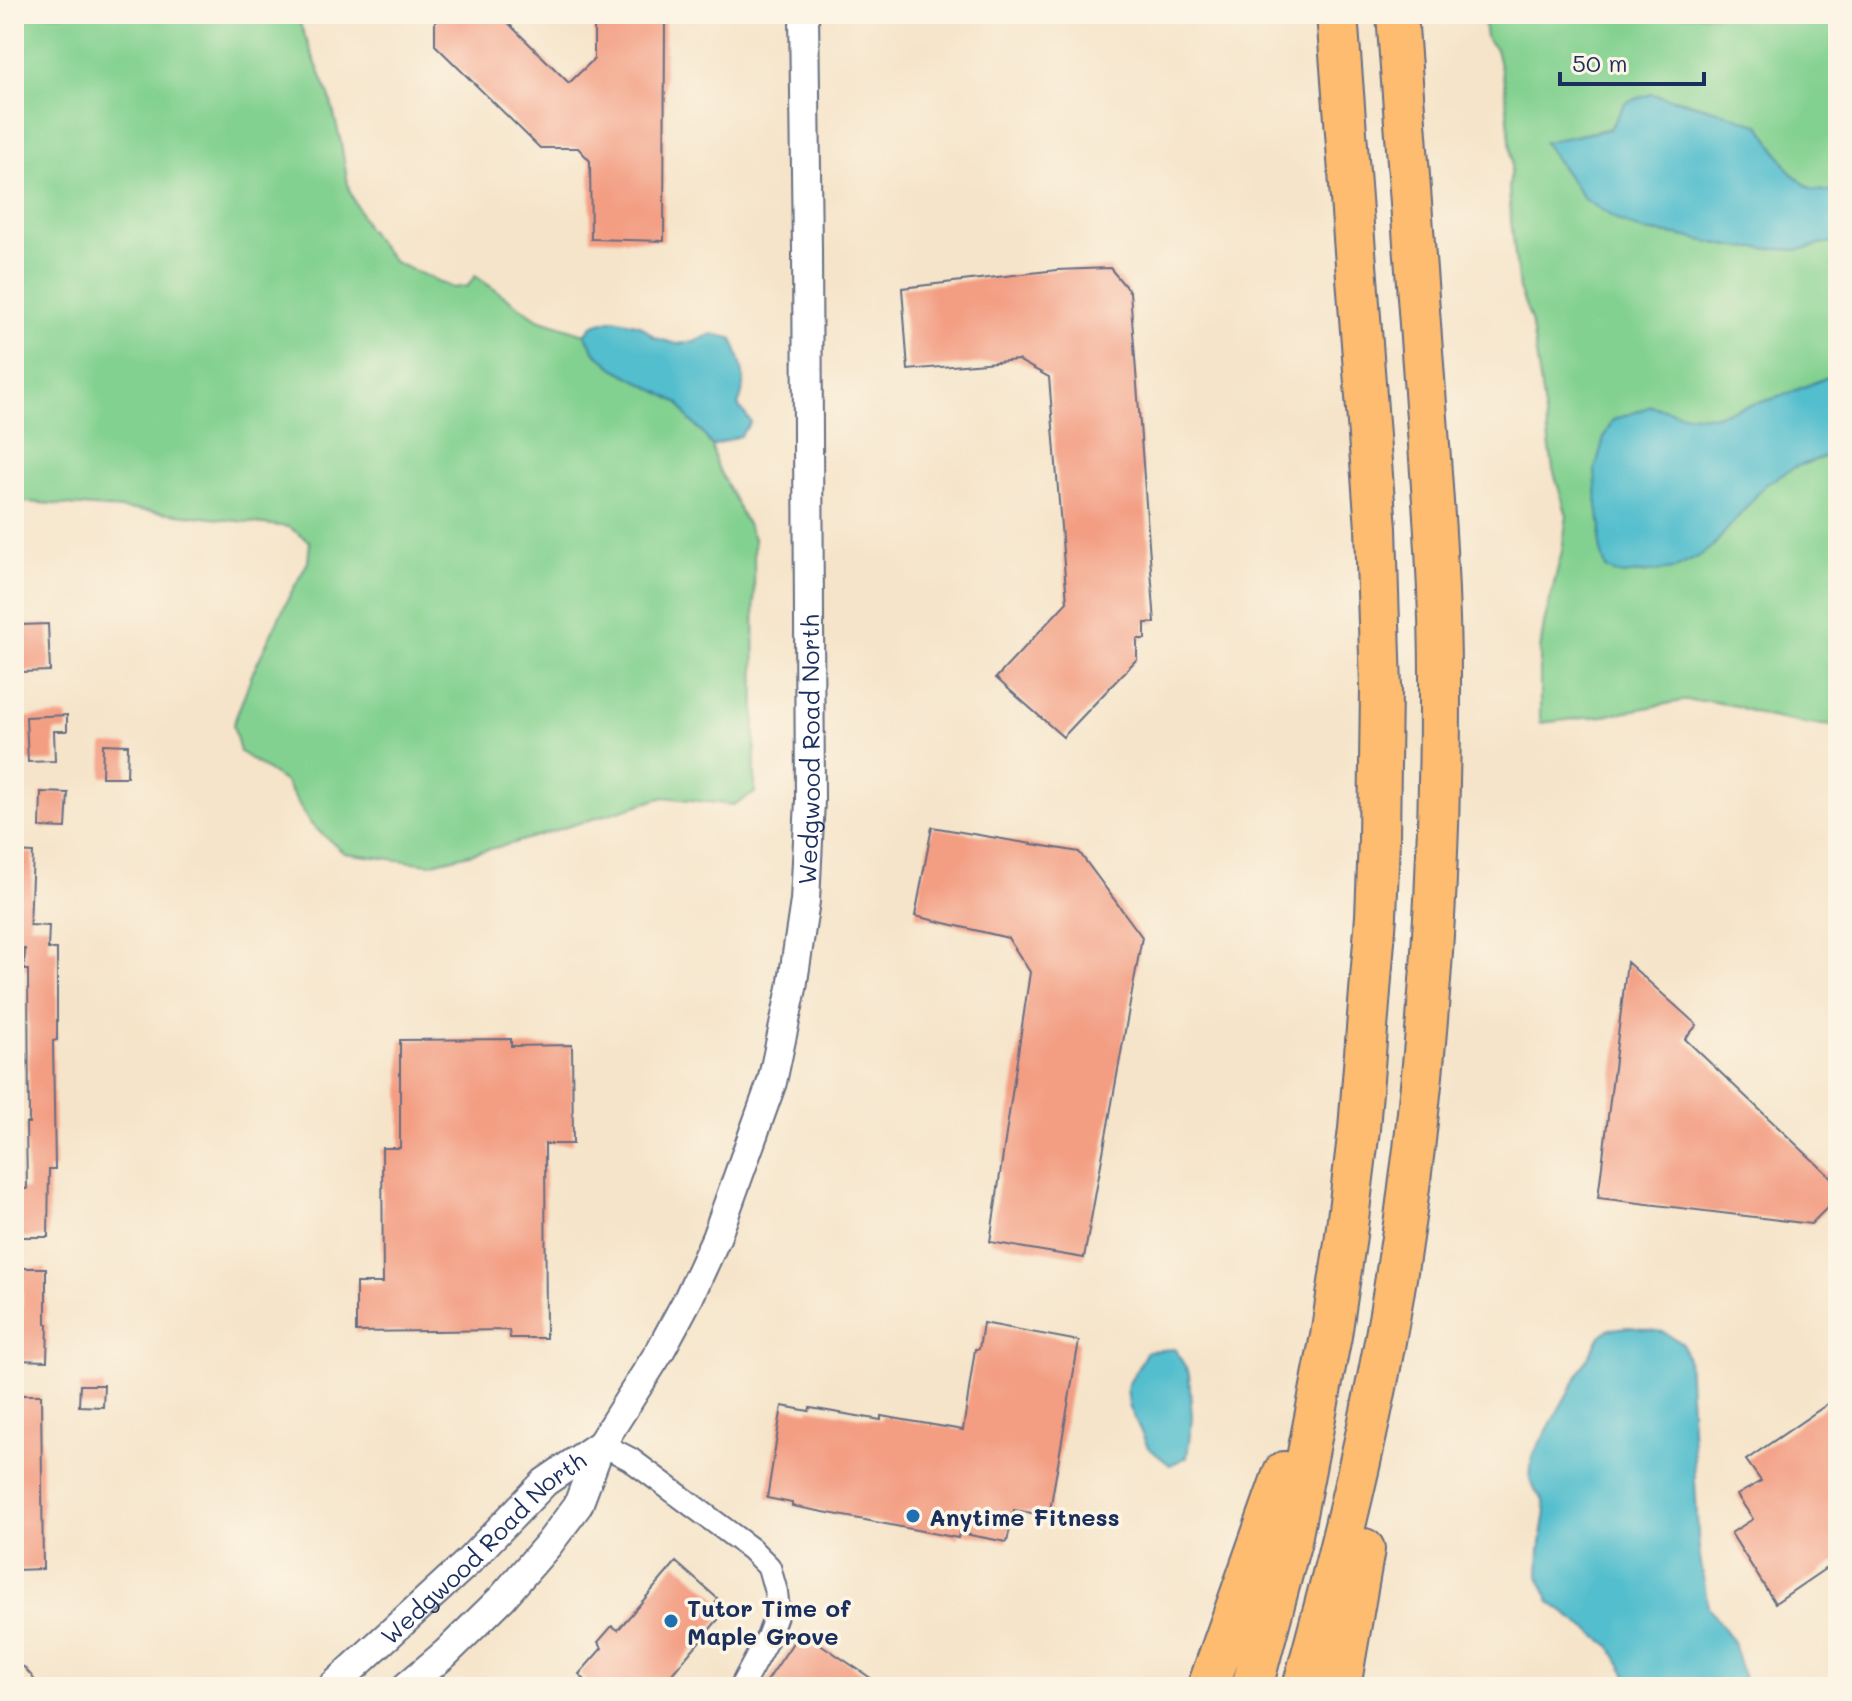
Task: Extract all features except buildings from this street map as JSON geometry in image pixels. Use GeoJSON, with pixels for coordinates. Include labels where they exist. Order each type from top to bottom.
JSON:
{"type":"FeatureCollection","features":[{"type":"Feature","properties":{"kind":"highway"},"geometry":{"type":"LineString","coordinates":[[1252,1687],[1291,1540],[1331,1336],[1359,1129],[1376,916],[1381,688],[1376,528],[1337,14]]}},
{"type":"Feature","properties":{"kind":"highway"},"geometry":{"type":"LineString","coordinates":[[1303,1687],[1365,1438],[1394,1291],[1416,1131],[1432,968],[1439,805],[1438,593],[1397,14]]}},
{"type":"Feature","properties":{"kind":"highway"},"geometry":{"type":"LineString","coordinates":[[1340,1687],[1404,1320],[1420,1090]]}},
{"type":"Feature","properties":{"kind":"highway"},"geometry":{"type":"LineString","coordinates":[[1208,1687],[1331,1336]]}},
{"type":"Feature","properties":{"kind":"main road"},"geometry":{"type":"LineString","coordinates":[[14,1680],[20,1687]]}},
{"type":"Feature","properties":{"kind":"street","name":"Wedgwood Road North"},"geometry":{"type":"LineString","coordinates":[[406,1687],[502,1598],[578,1505],[601,1444],[689,1297],[716,1238],[772,1082],[792,988],[805,901],[810,800],[804,14]]}},
{"type":"Feature","properties":{"kind":"street","name":"Wedgwood Road North"},"geometry":{"type":"LineString","coordinates":[[332,1687],[468,1562],[545,1482],[601,1444]]}},
{"type":"Feature","properties":{"kind":"street"},"geometry":{"type":"LineString","coordinates":[[601,1444],[630,1459],[751,1549],[769,1567],[778,1610],[768,1637],[741,1687]]}},
{"type":"Feature","properties":{"kind":"green space"},"geometry":{"type":"Polygon","coordinates":[[[21,14],[296,14],[330,98],[349,190],[367,228],[394,262],[453,288],[468,286],[475,276],[538,319],[585,334],[595,352],[614,368],[679,403],[712,446],[716,464],[754,538],[755,793],[733,805],[664,797],[514,843],[429,864],[344,853],[311,824],[285,782],[240,752],[233,725],[253,672],[308,562],[310,542],[289,527],[160,512],[14,501],[14,34],[21,14]]]}},
{"type":"Feature","properties":{"kind":"green space"},"geometry":{"type":"Polygon","coordinates":[[[1483,14],[1733,14],[1760,18],[1824,14],[1831,17],[1838,34],[1838,192],[1812,190],[1790,172],[1760,125],[1652,94],[1626,102],[1610,128],[1544,143],[1584,199],[1643,231],[1734,247],[1798,250],[1832,242],[1838,244],[1838,373],[1779,397],[1712,416],[1682,414],[1651,406],[1597,506],[1601,525],[1600,547],[1713,546],[1765,485],[1795,467],[1838,452],[1838,726],[1765,716],[1709,701],[1682,701],[1603,716],[1540,723],[1540,651],[1567,516],[1553,469],[1531,320],[1519,289],[1511,221],[1509,188],[1512,161],[1505,87],[1496,49],[1486,38],[1483,14]]]}},
{"type":"Feature","properties":{"kind":"water"},"geometry":{"type":"Polygon","coordinates":[[[1652,94],[1760,125],[1790,172],[1812,190],[1838,192],[1838,244],[1832,242],[1798,250],[1734,247],[1643,231],[1619,221],[1584,199],[1544,142],[1610,129],[1626,102],[1652,94]]]}},
{"type":"Feature","properties":{"kind":"water"},"geometry":{"type":"Polygon","coordinates":[[[614,319],[640,325],[655,338],[677,344],[694,342],[712,334],[732,338],[743,379],[738,405],[751,422],[740,436],[712,446],[679,403],[614,368],[595,352],[585,334],[593,325],[614,319]]]}},
{"type":"Feature","properties":{"kind":"water"},"geometry":{"type":"Polygon","coordinates":[[[1838,373],[1838,452],[1795,467],[1765,485],[1713,546],[1698,557],[1674,569],[1623,575],[1606,569],[1600,547],[1601,525],[1595,469],[1613,420],[1651,406],[1682,414],[1712,416],[1779,397],[1838,373]]]}},
{"type":"Feature","properties":{"kind":"water"},"geometry":{"type":"Polygon","coordinates":[[[1630,1327],[1663,1332],[1682,1343],[1688,1359],[1699,1551],[1708,1607],[1733,1642],[1748,1687],[1634,1687],[1610,1646],[1550,1602],[1539,1576],[1546,1511],[1530,1479],[1532,1457],[1600,1336],[1609,1329],[1630,1327]]]}},
{"type":"Feature","properties":{"kind":"water"},"geometry":{"type":"Polygon","coordinates":[[[1175,1349],[1189,1374],[1192,1418],[1187,1457],[1170,1465],[1148,1447],[1129,1406],[1127,1387],[1147,1351],[1175,1349]]]}},
{"type":"Feature","properties":{"kind":"place","name":"Anytime Fitness"},"geometry":{"type":"Point","coordinates":[913,1516]}},
{"type":"Feature","properties":{"kind":"place","name":"Tutor Time of Maple Grove"},"geometry":{"type":"Point","coordinates":[671,1621]}}]}
